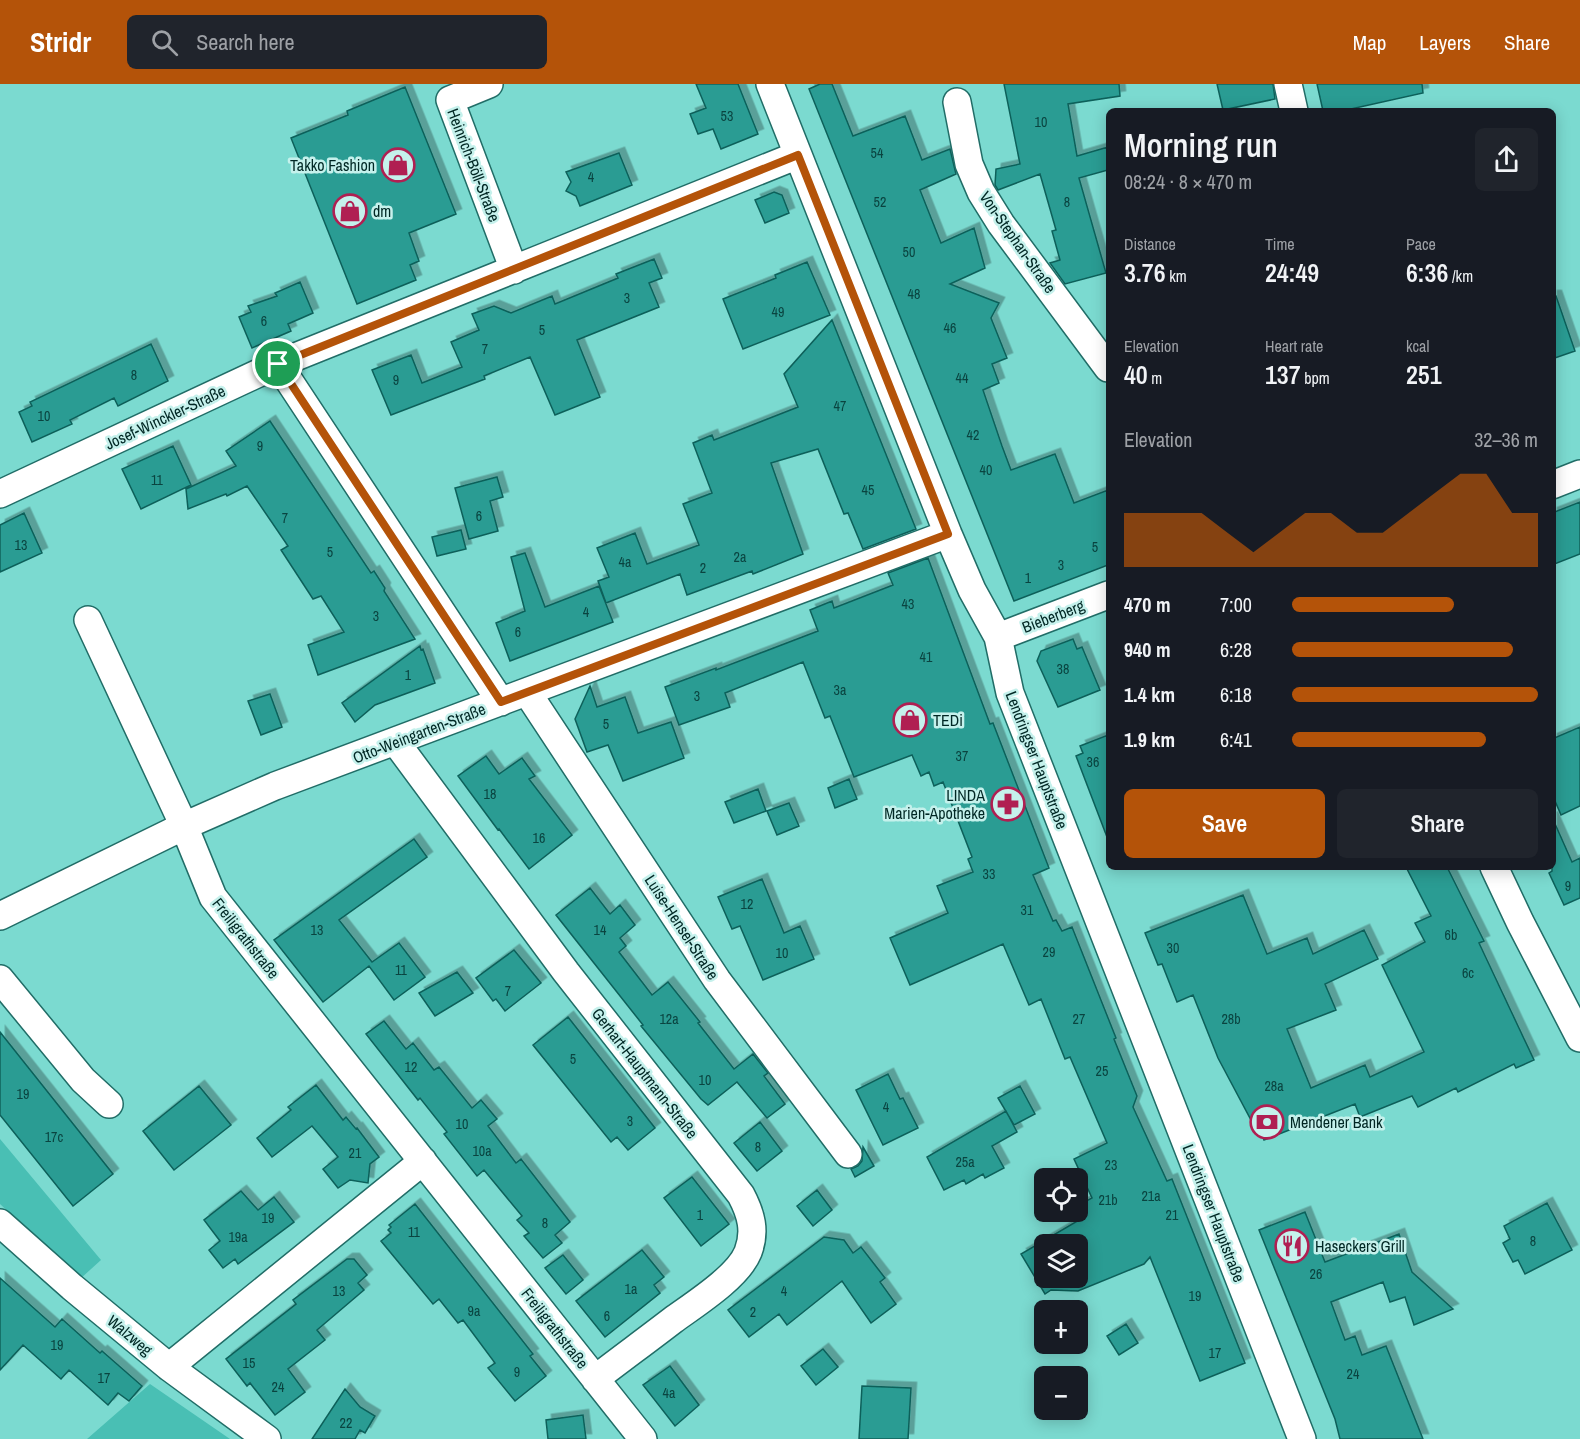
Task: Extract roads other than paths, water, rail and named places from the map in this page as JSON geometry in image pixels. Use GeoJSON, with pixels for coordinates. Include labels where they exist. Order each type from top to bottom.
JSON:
{"type":"FeatureCollection","features":[{"type":"Feature","properties":{"kind":"street","name":"Heinrich-Böll-Straße"},"geometry":{"type":"LineString","coordinates":[[489,84],[450,100],[513,270]]}},
{"type":"Feature","properties":{"kind":"street","name":"Lendringser Hauptstraße"},"geometry":{"type":"LineString","coordinates":[[770,84],[948,534],[972,590],[998,637],[1010,693],[1302,1439]]}},
{"type":"Feature","properties":{"kind":"street"},"geometry":{"type":"LineString","coordinates":[[1288,84],[1293,108]]}},
{"type":"Feature","properties":{"kind":"street","name":"Von-Stephan-Straße"},"geometry":{"type":"LineString","coordinates":[[957,102],[969,164],[981,192],[1001,224],[1106,365]]}},
{"type":"Feature","properties":{"kind":"street","name":"Josef-Winckler-Straße"},"geometry":{"type":"LineString","coordinates":[[0,494],[278,364],[798,155]]}},
{"type":"Feature","properties":{"kind":"street"},"geometry":{"type":"LineString","coordinates":[[278,364],[501,702]]}},
{"type":"Feature","properties":{"kind":"street"},"geometry":{"type":"LineString","coordinates":[[1556,483],[1580,474]]}},
{"type":"Feature","properties":{"kind":"street","name":"Otto-Weingarten-Straße"},"geometry":{"type":"LineString","coordinates":[[0,916],[184,826],[275,786],[948,534]]}},
{"type":"Feature","properties":{"kind":"street","name":"Bieberberg"},"geometry":{"type":"LineString","coordinates":[[998,637],[1106,596]]}},
{"type":"Feature","properties":{"kind":"street","name":"Freiligrathstraße"},"geometry":{"type":"LineString","coordinates":[[88,620],[184,826],[213,897],[643,1439]]}},
{"type":"Feature","properties":{"kind":"street","name":"Luise-Hensel-Straße"},"geometry":{"type":"LineString","coordinates":[[527,692],[717,980],[848,1154]]}},
{"type":"Feature","properties":{"kind":"street","name":"Gerhart-Hauptmann-Straße"},"geometry":{"type":"LineString","coordinates":[[395,741],[566,972],[741,1195],[750,1213],[753,1231],[748,1252],[740,1266],[714,1290],[595,1379]]}},
{"type":"Feature","properties":{"kind":"street"},"geometry":{"type":"LineString","coordinates":[[1495,870],[1580,1038]]}},
{"type":"Feature","properties":{"kind":"street"},"geometry":{"type":"LineString","coordinates":[[0,979],[83,1080],[109,1104]]}},
{"type":"Feature","properties":{"kind":"street"},"geometry":{"type":"LineString","coordinates":[[169,1367],[423,1161]]}},
{"type":"Feature","properties":{"kind":"street","name":"Walzweg"},"geometry":{"type":"LineString","coordinates":[[0,1223],[72,1287],[169,1367],[267,1439]]}},
{"type":"Feature","properties":{"kind":"place","name":"Takko Fashion"},"geometry":{"type":"Point","coordinates":[398,165]}},
{"type":"Feature","properties":{"kind":"place","name":"dm"},"geometry":{"type":"Point","coordinates":[350,211]}},
{"type":"Feature","properties":{"kind":"place","name":"TEDi"},"geometry":{"type":"Point","coordinates":[910,720]}},
{"type":"Feature","properties":{"kind":"place","name":"LINDA Marien-Apotheke"},"geometry":{"type":"Point","coordinates":[1008,804]}},
{"type":"Feature","properties":{"kind":"place","name":"Mendener Bank"},"geometry":{"type":"Point","coordinates":[1267,1122]}},
{"type":"Feature","properties":{"kind":"place","name":"Haseckers Grill"},"geometry":{"type":"Point","coordinates":[1292,1246]}}]}
